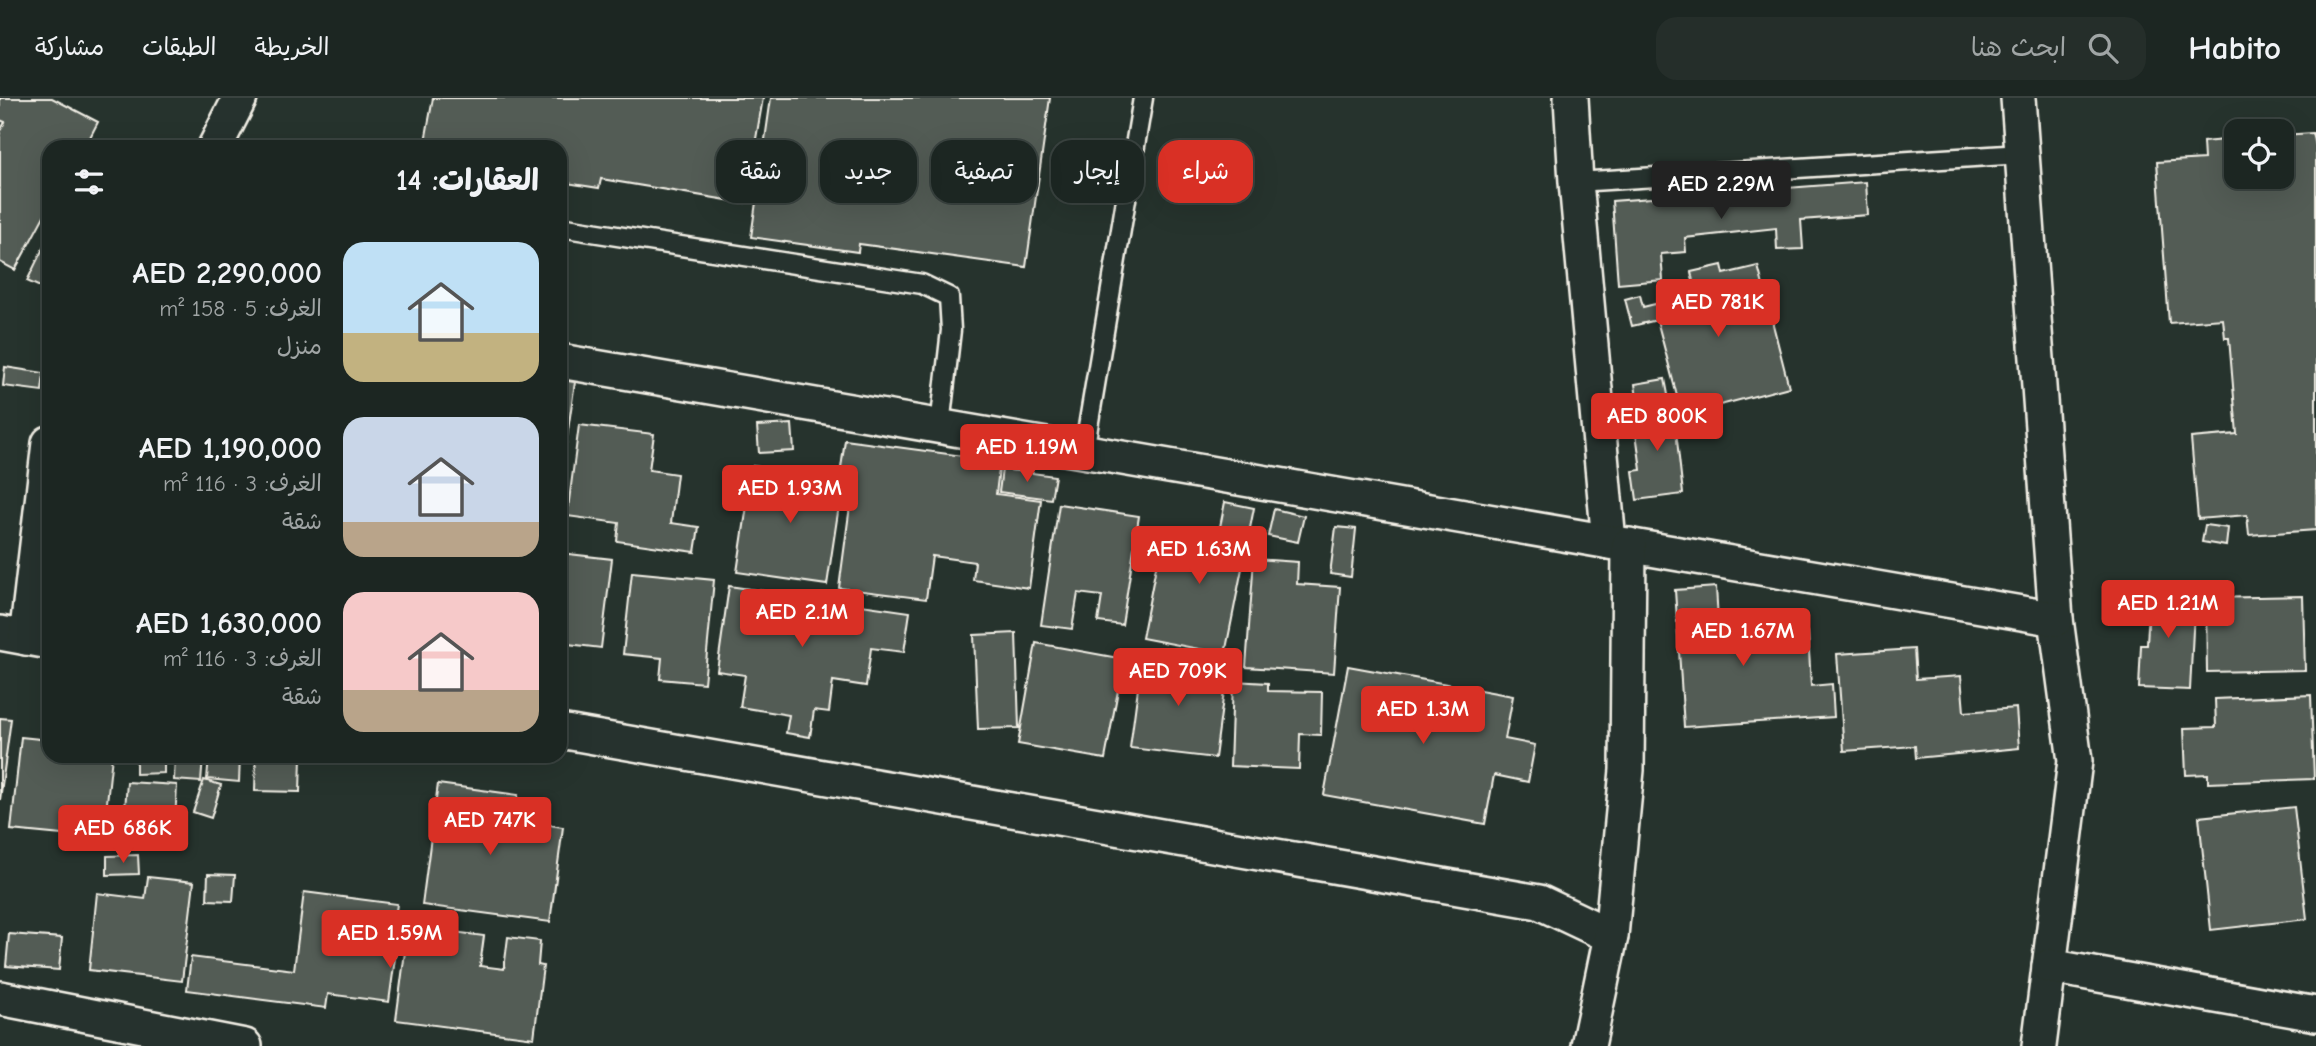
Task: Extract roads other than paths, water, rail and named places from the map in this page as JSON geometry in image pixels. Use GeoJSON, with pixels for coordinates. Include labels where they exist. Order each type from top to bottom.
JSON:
{"type":"FeatureCollection","features":[{"type":"Feature","properties":{"kind":"street"},"geometry":{"type":"LineString","coordinates":[[219,140],[240,98]]}},
{"type":"Feature","properties":{"kind":"street"},"geometry":{"type":"LineString","coordinates":[[1571,98],[1576,182],[1619,544],[1627,770],[1611,936],[1588,1046]]}},
{"type":"Feature","properties":{"kind":"street"},"geometry":{"type":"LineString","coordinates":[[2018,98],[2056,619],[2075,761],[2039,1046]]}},
{"type":"Feature","properties":{"kind":"street"},"geometry":{"type":"LineString","coordinates":[[567,362],[2056,619]]}},
{"type":"Feature","properties":{"kind":"street"},"geometry":{"type":"LineString","coordinates":[[25,638],[42,500]]}},
{"type":"Feature","properties":{"kind":"street"},"geometry":{"type":"LineString","coordinates":[[567,732],[1539,902],[1611,936]]}},
{"type":"Feature","properties":{"kind":"street"},"geometry":{"type":"LineString","coordinates":[[2049,966],[2316,1014]]}},
{"type":"Feature","properties":{"kind":"street"},"geometry":{"type":"LineString","coordinates":[[0,998],[246,1046]]}},
{"type":"Feature","properties":{"kind":"lane"},"geometry":{"type":"LineString","coordinates":[[1084,452],[1143,98]]}},
{"type":"Feature","properties":{"kind":"lane"},"geometry":{"type":"LineString","coordinates":[[1576,182],[2022,154]]}},
{"type":"Feature","properties":{"kind":"lane"},"geometry":{"type":"LineString","coordinates":[[567,228],[922,284],[948,298],[951,330],[940,426]]}}]}
